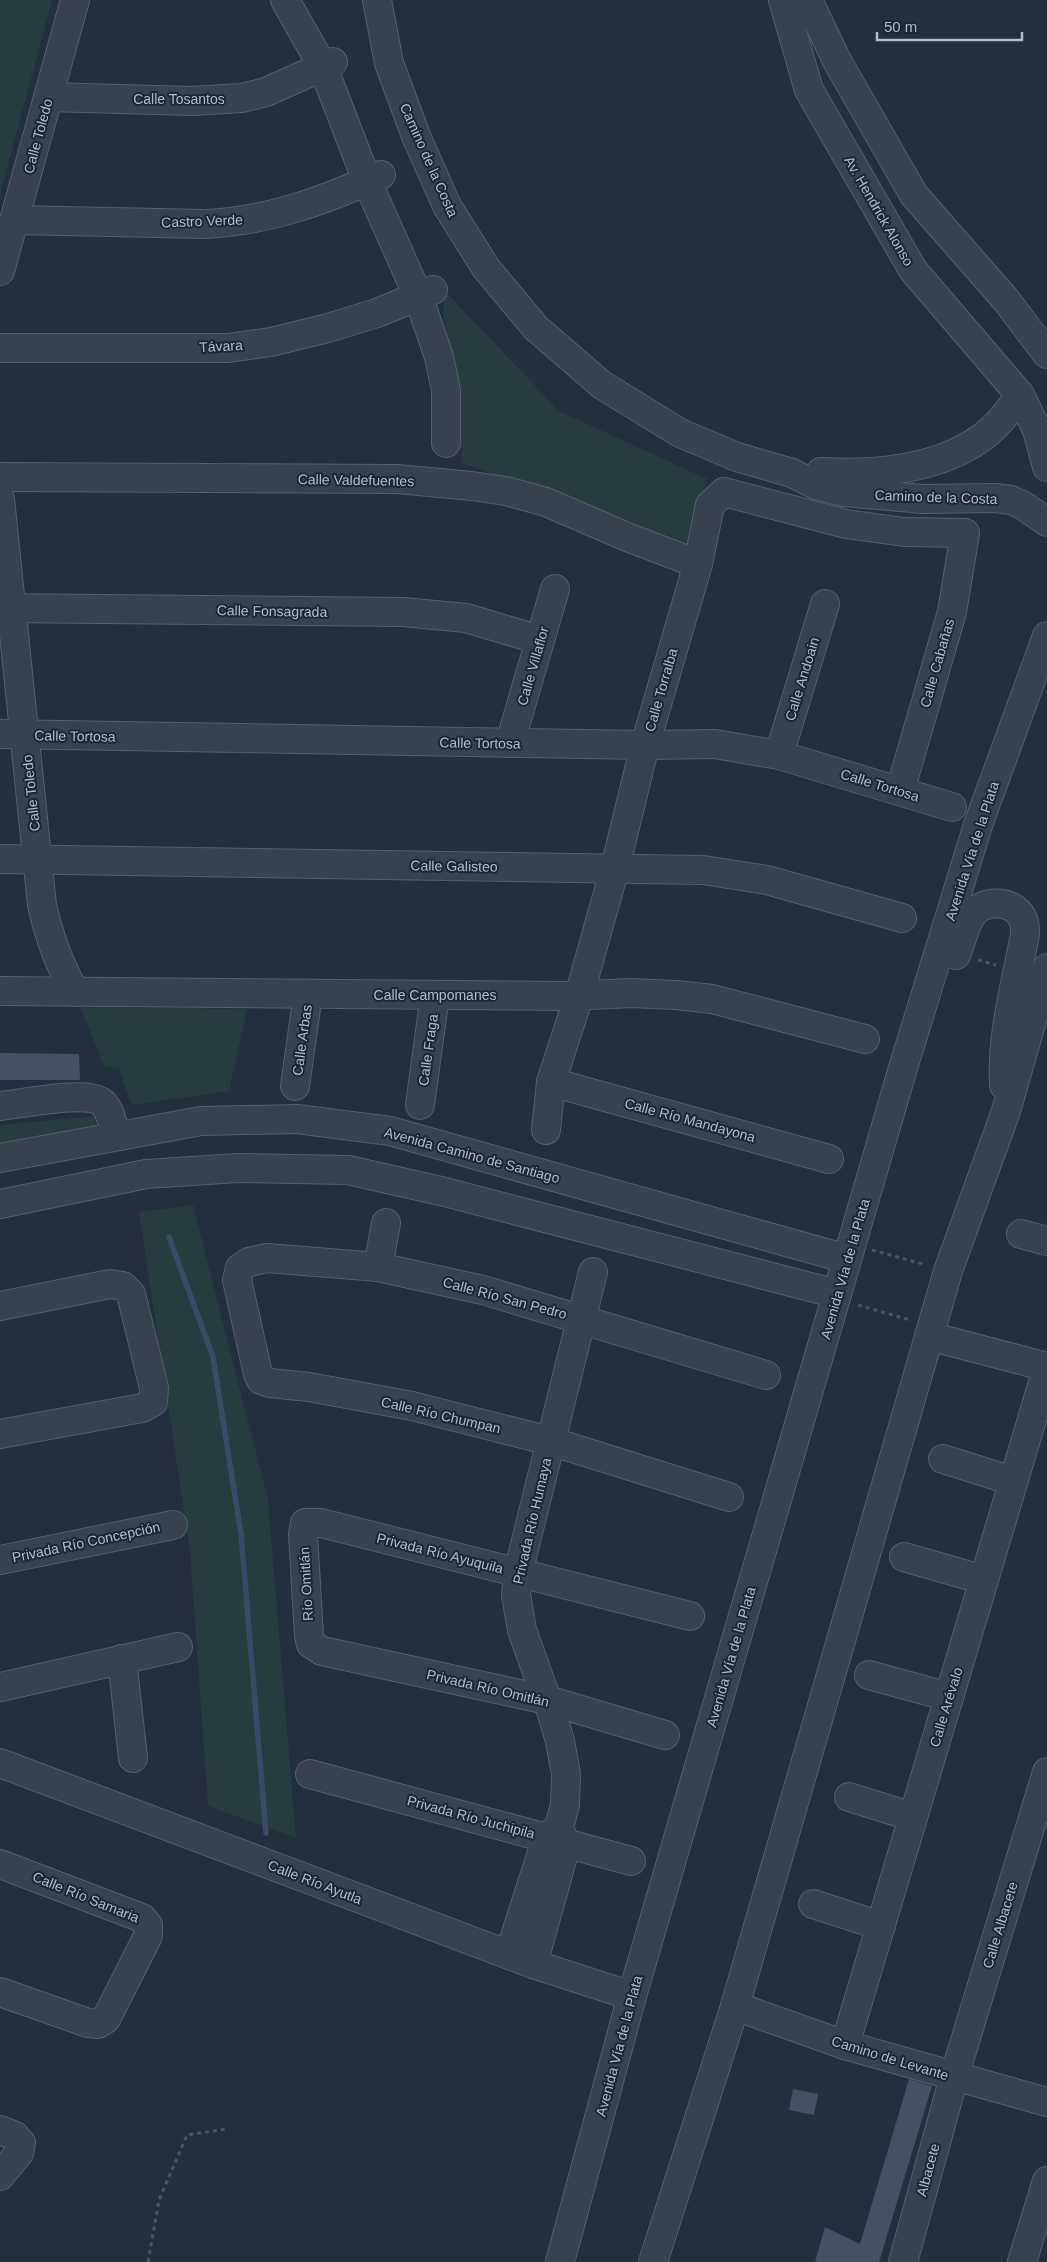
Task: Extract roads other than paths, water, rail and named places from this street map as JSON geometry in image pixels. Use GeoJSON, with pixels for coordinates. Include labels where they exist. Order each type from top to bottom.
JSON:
{"type":"FeatureCollection","features":[{"type":"Feature","properties":{"kind":"street","name":"Calle Toledo"},"geometry":{"type":"LineString","coordinates":[[0,271],[75,0]]}},
{"type":"Feature","properties":{"kind":"street"},"geometry":{"type":"LineString","coordinates":[[285,0],[328,65],[374,178],[425,293],[444,382],[446,443]]}},
{"type":"Feature","properties":{"kind":"street","name":"Camino de la Costa"},"geometry":{"type":"LineString","coordinates":[[377,0],[389,63],[416,136],[447,206],[486,268],[536,328],[602,386],[680,433],[737,457],[792,472],[816,485],[844,492],[923,499],[995,498],[1011,500],[1024,506],[1047,522]]}},
{"type":"Feature","properties":{"kind":"street","name":"Av. Hendrick Alonso"},"geometry":{"type":"LineString","coordinates":[[784,0],[809,90],[913,270],[1020,395]]}},
{"type":"Feature","properties":{"kind":"street"},"geometry":{"type":"LineString","coordinates":[[808,0],[837,61],[914,195],[1006,300],[1047,354]]}},
{"type":"Feature","properties":{"kind":"street","name":"Calle Tosantos"},"geometry":{"type":"LineString","coordinates":[[48,97],[192,101],[242,98],[266,92],[328,65]]}},
{"type":"Feature","properties":{"kind":"street","name":"Castro Verde"},"geometry":{"type":"LineString","coordinates":[[14,220],[206,224],[237,222],[308,206],[374,178]]}},
{"type":"Feature","properties":{"kind":"street","name":"Távara"},"geometry":{"type":"LineString","coordinates":[[0,348],[228,348],[271,342],[328,328],[377,313],[425,293]]}},
{"type":"Feature","properties":{"kind":"street"},"geometry":{"type":"LineString","coordinates":[[1020,395],[1037,430],[1047,467]]}},
{"type":"Feature","properties":{"kind":"street","name":"Camino de la Costa"},"geometry":{"type":"LineString","coordinates":[[792,472],[857,474],[928,463],[958,451],[984,436],[1009,411],[1020,395]]}},
{"type":"Feature","properties":{"kind":"street","name":"Calle Valdefuentes"},"geometry":{"type":"LineString","coordinates":[[0,477],[404,480],[472,486],[506,491],[546,502],[627,537],[698,564]]}},
{"type":"Feature","properties":{"kind":"street","name":"Calle Torralba"},"geometry":{"type":"LineString","coordinates":[[546,1130],[551,1082],[579,996],[615,868],[645,745],[698,564],[710,505],[724,492],[846,524],[904,532],[964,533]]}},
{"type":"Feature","properties":{"kind":"street","name":"Calle Toledo"},"geometry":{"type":"LineString","coordinates":[[0,500],[12,735],[37,860],[42,905],[47,927],[66,976],[75,992]]}},
{"type":"Feature","properties":{"kind":"street","name":"Calle Cabañas"},"geometry":{"type":"LineString","coordinates":[[900,791],[952,612],[964,533]]}},
{"type":"Feature","properties":{"kind":"street","name":"Calle Villaflor"},"geometry":{"type":"LineString","coordinates":[[510,743],[555,589]]}},
{"type":"Feature","properties":{"kind":"street","name":"Calle Andoain"},"geometry":{"type":"LineString","coordinates":[[779,755],[825,604]]}},
{"type":"Feature","properties":{"kind":"street","name":"Calle Fonsagrada"},"geometry":{"type":"LineString","coordinates":[[6,608],[436,614],[466,618],[540,640]]}},
{"type":"Feature","properties":{"kind":"street","name":"Avenida Vía de la Plata"},"geometry":{"type":"LineString","coordinates":[[562,2258],[632,1996],[902,1068],[978,826],[1047,636]]}},
{"type":"Feature","properties":{"kind":"street","name":"Calle Tortosa"},"geometry":{"type":"LineString","coordinates":[[12,735],[645,745],[715,744],[779,755],[952,807]]}},
{"type":"Feature","properties":{"kind":"street","name":"Calle Galisteo"},"geometry":{"type":"LineString","coordinates":[[0,859],[669,868],[731,873],[767,880],[902,918]]}},
{"type":"Feature","properties":{"kind":"street","name":"Avenida Vía de la Plata"},"geometry":{"type":"LineString","coordinates":[[902,1068],[936,1006],[970,916],[980,908],[991,904],[1005,904],[1016,910],[1024,921],[1025,934],[1004,1051],[1006,1111]]}},
{"type":"Feature","properties":{"kind":"street","name":"Avenida Vía de la Plata"},"geometry":{"type":"LineString","coordinates":[[653,2262],[735,2006],[948,1271],[1006,1111],[1047,968]]}},
{"type":"Feature","properties":{"kind":"street","name":"Calle Campomanes"},"geometry":{"type":"LineString","coordinates":[[0,991],[579,996],[631,993],[676,994],[712,999],[865,1039]]}},
{"type":"Feature","properties":{"kind":"street","name":"Calle Arbas"},"geometry":{"type":"LineString","coordinates":[[295,1086],[308,994]]}},
{"type":"Feature","properties":{"kind":"street","name":"Calle Fraga"},"geometry":{"type":"LineString","coordinates":[[420,1106],[435,995]]}},
{"type":"Feature","properties":{"kind":"street","name":"Calle Río Mandayona"},"geometry":{"type":"LineString","coordinates":[[551,1082],[829,1158]]}},
{"type":"Feature","properties":{"kind":"street"},"geometry":{"type":"LineString","coordinates":[[1,1112],[51,1099],[90,1098],[100,1101],[108,1109],[116,1136]]}},
{"type":"Feature","properties":{"kind":"street","name":"Avenida Camino de Santiago"},"geometry":{"type":"LineString","coordinates":[[0,1158],[201,1120],[297,1119],[390,1130],[850,1252]]}},
{"type":"Feature","properties":{"kind":"street"},"geometry":{"type":"LineString","coordinates":[[0,1204],[146,1174],[238,1168],[348,1170],[445,1192],[836,1296]]}},
{"type":"Feature","properties":{"kind":"street"},"geometry":{"type":"LineString","coordinates":[[378,1267],[386,1223]]}},
{"type":"Feature","properties":{"kind":"street"},"geometry":{"type":"LineString","coordinates":[[1021,1234],[1047,1242]]}},
{"type":"Feature","properties":{"kind":"street","name":"Calle Río San Pedro"},"geometry":{"type":"LineString","coordinates":[[240,1268],[249,1262],[268,1258],[378,1267],[483,1290],[766,1375]]}},
{"type":"Feature","properties":{"kind":"street","name":"Calle Río Chumpan"},"geometry":{"type":"LineString","coordinates":[[240,1268],[237,1280],[258,1374],[261,1380],[412,1406],[550,1441],[729,1496]]}},
{"type":"Feature","properties":{"kind":"street","name":"Privada Río Humaya"},"geometry":{"type":"LineString","coordinates":[[521,1960],[548,1916],[557,1836],[565,1805],[566,1774],[560,1741],[522,1630],[516,1595],[518,1572],[594,1272]]}},
{"type":"Feature","properties":{"kind":"street"},"geometry":{"type":"LineString","coordinates":[[0,1306],[110,1284],[123,1286],[131,1294],[154,1388],[153,1402],[142,1408],[0,1434]]}},
{"type":"Feature","properties":{"kind":"street"},"geometry":{"type":"LineString","coordinates":[[930,1331],[1047,1368]]}},
{"type":"Feature","properties":{"kind":"street","name":"Calle Arévalo"},"geometry":{"type":"LineString","coordinates":[[845,2045],[1047,1368]]}},
{"type":"Feature","properties":{"kind":"street"},"geometry":{"type":"LineString","coordinates":[[943,1459],[1013,1481]]}},
{"type":"Feature","properties":{"kind":"street","name":"Privada Río Ayuquila"},"geometry":{"type":"LineString","coordinates":[[305,1523],[321,1522],[690,1616]]}},
{"type":"Feature","properties":{"kind":"street","name":"Río Omitlán"},"geometry":{"type":"LineString","coordinates":[[305,1523],[303,1534],[309,1636],[312,1644]]}},
{"type":"Feature","properties":{"kind":"street","name":"Privada Río Concepción"},"geometry":{"type":"LineString","coordinates":[[0,1560],[173,1525]]}},
{"type":"Feature","properties":{"kind":"street"},"geometry":{"type":"LineString","coordinates":[[904,1557],[984,1580]]}},
{"type":"Feature","properties":{"kind":"street","name":"Privada Río Omitlán"},"geometry":{"type":"LineString","coordinates":[[312,1644],[322,1650],[547,1700],[664,1735]]}},
{"type":"Feature","properties":{"kind":"street"},"geometry":{"type":"LineString","coordinates":[[0,1686],[178,1647]]}},
{"type":"Feature","properties":{"kind":"street"},"geometry":{"type":"LineString","coordinates":[[122,1659],[133,1758]]}},
{"type":"Feature","properties":{"kind":"street"},"geometry":{"type":"LineString","coordinates":[[868,1675],[949,1697]]}},
{"type":"Feature","properties":{"kind":"street","name":"Calle Río Ayutla"},"geometry":{"type":"LineString","coordinates":[[0,1762],[521,1960],[632,1996]]}},
{"type":"Feature","properties":{"kind":"street","name":"Calle Albacete"},"geometry":{"type":"LineString","coordinates":[[954,2077],[1047,1772]]}},
{"type":"Feature","properties":{"kind":"street","name":"Privada Río Juchipila"},"geometry":{"type":"LineString","coordinates":[[310,1774],[557,1836],[631,1861]]}},
{"type":"Feature","properties":{"kind":"street"},"geometry":{"type":"LineString","coordinates":[[849,1797],[913,1817]]}},
{"type":"Feature","properties":{"kind":"street","name":"Calle Río Samaria"},"geometry":{"type":"LineString","coordinates":[[0,1864],[142,1918],[148,1925],[148,1936],[106,2018],[98,2024],[88,2023],[0,1992]]}},
{"type":"Feature","properties":{"kind":"street"},"geometry":{"type":"LineString","coordinates":[[813,1904],[881,1926]]}},
{"type":"Feature","properties":{"kind":"street","name":"Camino de Levante"},"geometry":{"type":"LineString","coordinates":[[735,2006],[845,2045],[1047,2102]]}},
{"type":"Feature","properties":{"kind":"street","name":"Albacete"},"geometry":{"type":"LineString","coordinates":[[903,2262],[954,2077]]}},
{"type":"Feature","properties":{"kind":"street"},"geometry":{"type":"LineString","coordinates":[[0,2130],[15,2136],[21,2143],[19,2153],[0,2176]]}},
{"type":"Feature","properties":{"kind":"street"},"geometry":{"type":"LineString","coordinates":[[1022,2262],[1047,2181]]}},
{"type":"Feature","properties":{"kind":"waterway"},"geometry":{"type":"LineString","coordinates":[[169,1237],[213,1357],[241,1534],[266,1833]]}}]}
